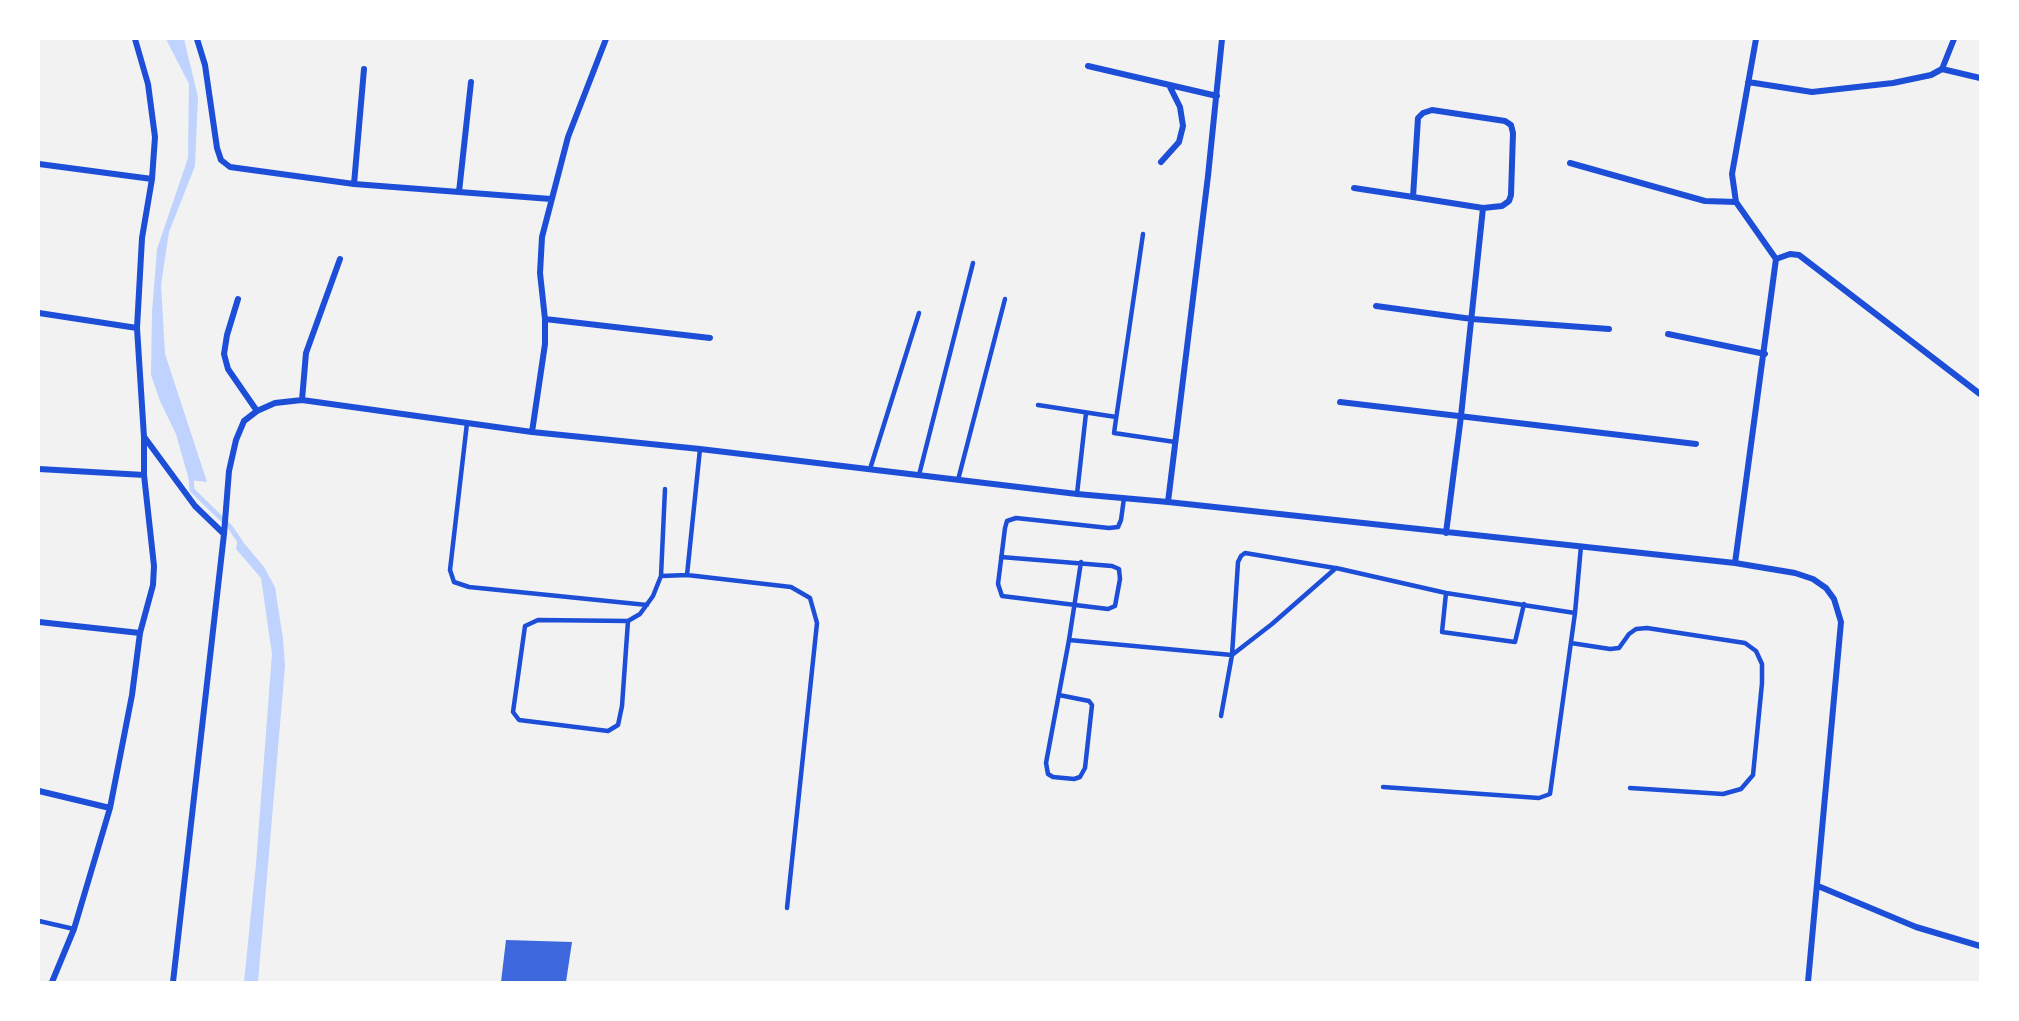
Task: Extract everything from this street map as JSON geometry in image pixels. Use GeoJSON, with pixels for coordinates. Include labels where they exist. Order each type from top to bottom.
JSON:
{"type":"FeatureCollection","features":[{"type":"Feature","properties":{"kind":"street"},"geometry":{"type":"LineString","coordinates":[[52,982],[74,929],[110,808],[132,695],[140,633],[153,585],[154,566],[144,475],[144,437],[137,328],[142,238],[152,179],[155,137],[148,84],[135,39]]}},
{"type":"Feature","properties":{"kind":"street"},"geometry":{"type":"LineString","coordinates":[[197,39],[205,65],[217,148],[221,160],[230,167],[354,184],[551,199]]}},
{"type":"Feature","properties":{"kind":"street"},"geometry":{"type":"LineString","coordinates":[[532,432],[545,344],[540,273],[542,237],[568,137],[606,39]]}},
{"type":"Feature","properties":{"kind":"street"},"geometry":{"type":"LineString","coordinates":[[1168,502],[1222,39]]}},
{"type":"Feature","properties":{"kind":"street"},"geometry":{"type":"LineString","coordinates":[[1735,563],[1776,259],[1736,202],[1732,174],[1756,39]]}},
{"type":"Feature","properties":{"kind":"street"},"geometry":{"type":"LineString","coordinates":[[1748,82],[1812,92],[1893,83],[1931,75],[1942,69],[1954,39]]}},
{"type":"Feature","properties":{"kind":"street"},"geometry":{"type":"LineString","coordinates":[[1088,66],[1217,96]]}},
{"type":"Feature","properties":{"kind":"street"},"geometry":{"type":"LineString","coordinates":[[354,184],[364,69]]}},
{"type":"Feature","properties":{"kind":"street"},"geometry":{"type":"LineString","coordinates":[[1942,69],[1980,78]]}},
{"type":"Feature","properties":{"kind":"street"},"geometry":{"type":"LineString","coordinates":[[459,192],[471,82]]}},
{"type":"Feature","properties":{"kind":"street"},"geometry":{"type":"LineString","coordinates":[[1161,162],[1179,142],[1183,126],[1180,108],[1169,85]]}},
{"type":"Feature","properties":{"kind":"street"},"geometry":{"type":"LineString","coordinates":[[1354,188],[1483,208],[1502,206],[1509,201],[1511,195],[1513,133],[1511,125],[1505,121],[1432,110],[1424,113],[1418,118],[1413,197]]}},
{"type":"Feature","properties":{"kind":"street"},"geometry":{"type":"LineString","coordinates":[[1570,163],[1705,201],[1736,202]]}},
{"type":"Feature","properties":{"kind":"street"},"geometry":{"type":"LineString","coordinates":[[39,164],[152,179]]}},
{"type":"Feature","properties":{"kind":"street"},"geometry":{"type":"LineString","coordinates":[[1446,533],[1483,208]]}},
{"type":"Feature","properties":{"kind":"street"},"geometry":{"type":"LineString","coordinates":[[1776,259],[1790,254],[1799,255],[1980,394]]}},
{"type":"Feature","properties":{"kind":"street"},"geometry":{"type":"LineString","coordinates":[[302,400],[306,353],[340,259]]}},
{"type":"Feature","properties":{"kind":"street"},"geometry":{"type":"LineString","coordinates":[[238,299],[224,354],[228,369],[257,411]]}},
{"type":"Feature","properties":{"kind":"street"},"geometry":{"type":"LineString","coordinates":[[1376,306],[1472,319],[1609,329]]}},
{"type":"Feature","properties":{"kind":"street"},"geometry":{"type":"LineString","coordinates":[[39,313],[137,328]]}},
{"type":"Feature","properties":{"kind":"street"},"geometry":{"type":"LineString","coordinates":[[545,319],[710,339]]}},
{"type":"Feature","properties":{"kind":"street"},"geometry":{"type":"LineString","coordinates":[[1668,334],[1765,354]]}},
{"type":"Feature","properties":{"kind":"street"},"geometry":{"type":"LineString","coordinates":[[173,982],[229,471],[236,440],[244,421],[257,411],[275,403],[302,400],[532,432],[700,448],[1077,494],[1735,563],[1795,573],[1813,579],[1826,588],[1834,599],[1841,622],[1808,982]]}},
{"type":"Feature","properties":{"kind":"street"},"geometry":{"type":"LineString","coordinates":[[1340,402],[1696,444]]}},
{"type":"Feature","properties":{"kind":"street"},"geometry":{"type":"LineString","coordinates":[[144,437],[195,506],[224,531]]}},
{"type":"Feature","properties":{"kind":"street"},"geometry":{"type":"LineString","coordinates":[[39,469],[144,475]]}},
{"type":"Feature","properties":{"kind":"street"},"geometry":{"type":"LineString","coordinates":[[39,622],[140,633]]}},
{"type":"Feature","properties":{"kind":"street"},"geometry":{"type":"LineString","coordinates":[[39,791],[110,808]]}},
{"type":"Feature","properties":{"kind":"street"},"geometry":{"type":"LineString","coordinates":[[1818,886],[1916,927],[1980,946]]}},
{"type":"Feature","properties":{"kind":"lane"},"geometry":{"type":"LineString","coordinates":[[1143,234],[1114,433],[1175,442]]}},
{"type":"Feature","properties":{"kind":"lane"},"geometry":{"type":"LineString","coordinates":[[920,475],[973,263]]}},
{"type":"Feature","properties":{"kind":"lane"},"geometry":{"type":"LineString","coordinates":[[958,480],[1005,299]]}},
{"type":"Feature","properties":{"kind":"lane"},"geometry":{"type":"LineString","coordinates":[[870,469],[919,313]]}},
{"type":"Feature","properties":{"kind":"lane"},"geometry":{"type":"LineString","coordinates":[[1038,405],[1116,417]]}},
{"type":"Feature","properties":{"kind":"lane"},"geometry":{"type":"LineString","coordinates":[[1077,494],[1086,412]]}},
{"type":"Feature","properties":{"kind":"lane"},"geometry":{"type":"LineString","coordinates":[[467,423],[450,570],[454,582],[468,587],[647,605]]}},
{"type":"Feature","properties":{"kind":"lane"},"geometry":{"type":"LineString","coordinates":[[687,575],[700,448]]}},
{"type":"Feature","properties":{"kind":"lane"},"geometry":{"type":"LineString","coordinates":[[628,621],[622,706],[618,725],[608,730],[519,720],[513,712],[525,626],[538,620],[628,621],[640,614],[653,596],[661,576],[665,489]]}},
{"type":"Feature","properties":{"kind":"lane"},"geometry":{"type":"LineString","coordinates":[[1001,557],[1081,562],[1119,569],[1118,600],[1115,606],[1108,609],[1002,596],[998,584],[1001,557],[1007,521],[1016,518],[1118,527],[1124,498]]}},
{"type":"Feature","properties":{"kind":"lane"},"geometry":{"type":"LineString","coordinates":[[1383,787],[1539,798],[1550,794],[1575,613],[1581,546]]}},
{"type":"Feature","properties":{"kind":"lane"},"geometry":{"type":"LineString","coordinates":[[1221,716],[1232,655],[1238,562],[1245,553],[1336,568],[1446,593],[1575,613]]}},
{"type":"Feature","properties":{"kind":"lane"},"geometry":{"type":"LineString","coordinates":[[1059,695],[1089,701],[1092,705],[1085,768],[1080,777],[1074,779],[1053,777],[1048,774],[1046,764],[1081,562]]}},
{"type":"Feature","properties":{"kind":"lane"},"geometry":{"type":"LineString","coordinates":[[1069,640],[1232,655],[1272,624],[1336,568]]}},
{"type":"Feature","properties":{"kind":"lane"},"geometry":{"type":"LineString","coordinates":[[661,576],[687,575],[791,587],[810,598],[817,623],[787,908]]}},
{"type":"Feature","properties":{"kind":"lane"},"geometry":{"type":"LineString","coordinates":[[1446,593],[1442,632],[1515,642],[1524,604]]}},
{"type":"Feature","properties":{"kind":"lane"},"geometry":{"type":"LineString","coordinates":[[1571,643],[1610,649],[1619,648],[1629,634],[1636,629],[1647,627],[1745,643],[1756,651],[1762,664],[1753,775],[1741,789],[1723,795],[1630,788]]}},
{"type":"Feature","properties":{"kind":"lane"},"geometry":{"type":"LineString","coordinates":[[39,921],[74,929]]}},
{"type":"Feature","properties":{"kind":"water"},"geometry":{"type":"Polygon","coordinates":[[[166,39],[184,39],[198,97],[195,166],[169,232],[161,285],[165,354],[207,482],[189,480],[176,434],[160,401],[151,375],[152,312],[157,249],[188,158],[189,84],[166,39]]]}},
{"type":"Feature","properties":{"kind":"water"},"geometry":{"type":"Polygon","coordinates":[[[238,536],[264,567],[275,587],[285,666],[258,982],[244,982],[256,864],[272,654],[261,578],[236,549],[238,536]]]}},
{"type":"Feature","properties":{"kind":"building"},"geometry":{"type":"Polygon","coordinates":[[[506,940],[572,942],[566,982],[501,982],[506,940]]]}},
{"type":"Feature","properties":{"kind":"waterway"},"geometry":{"type":"LineString","coordinates":[[191,476],[192,490],[230,527],[241,543]]}}]}
